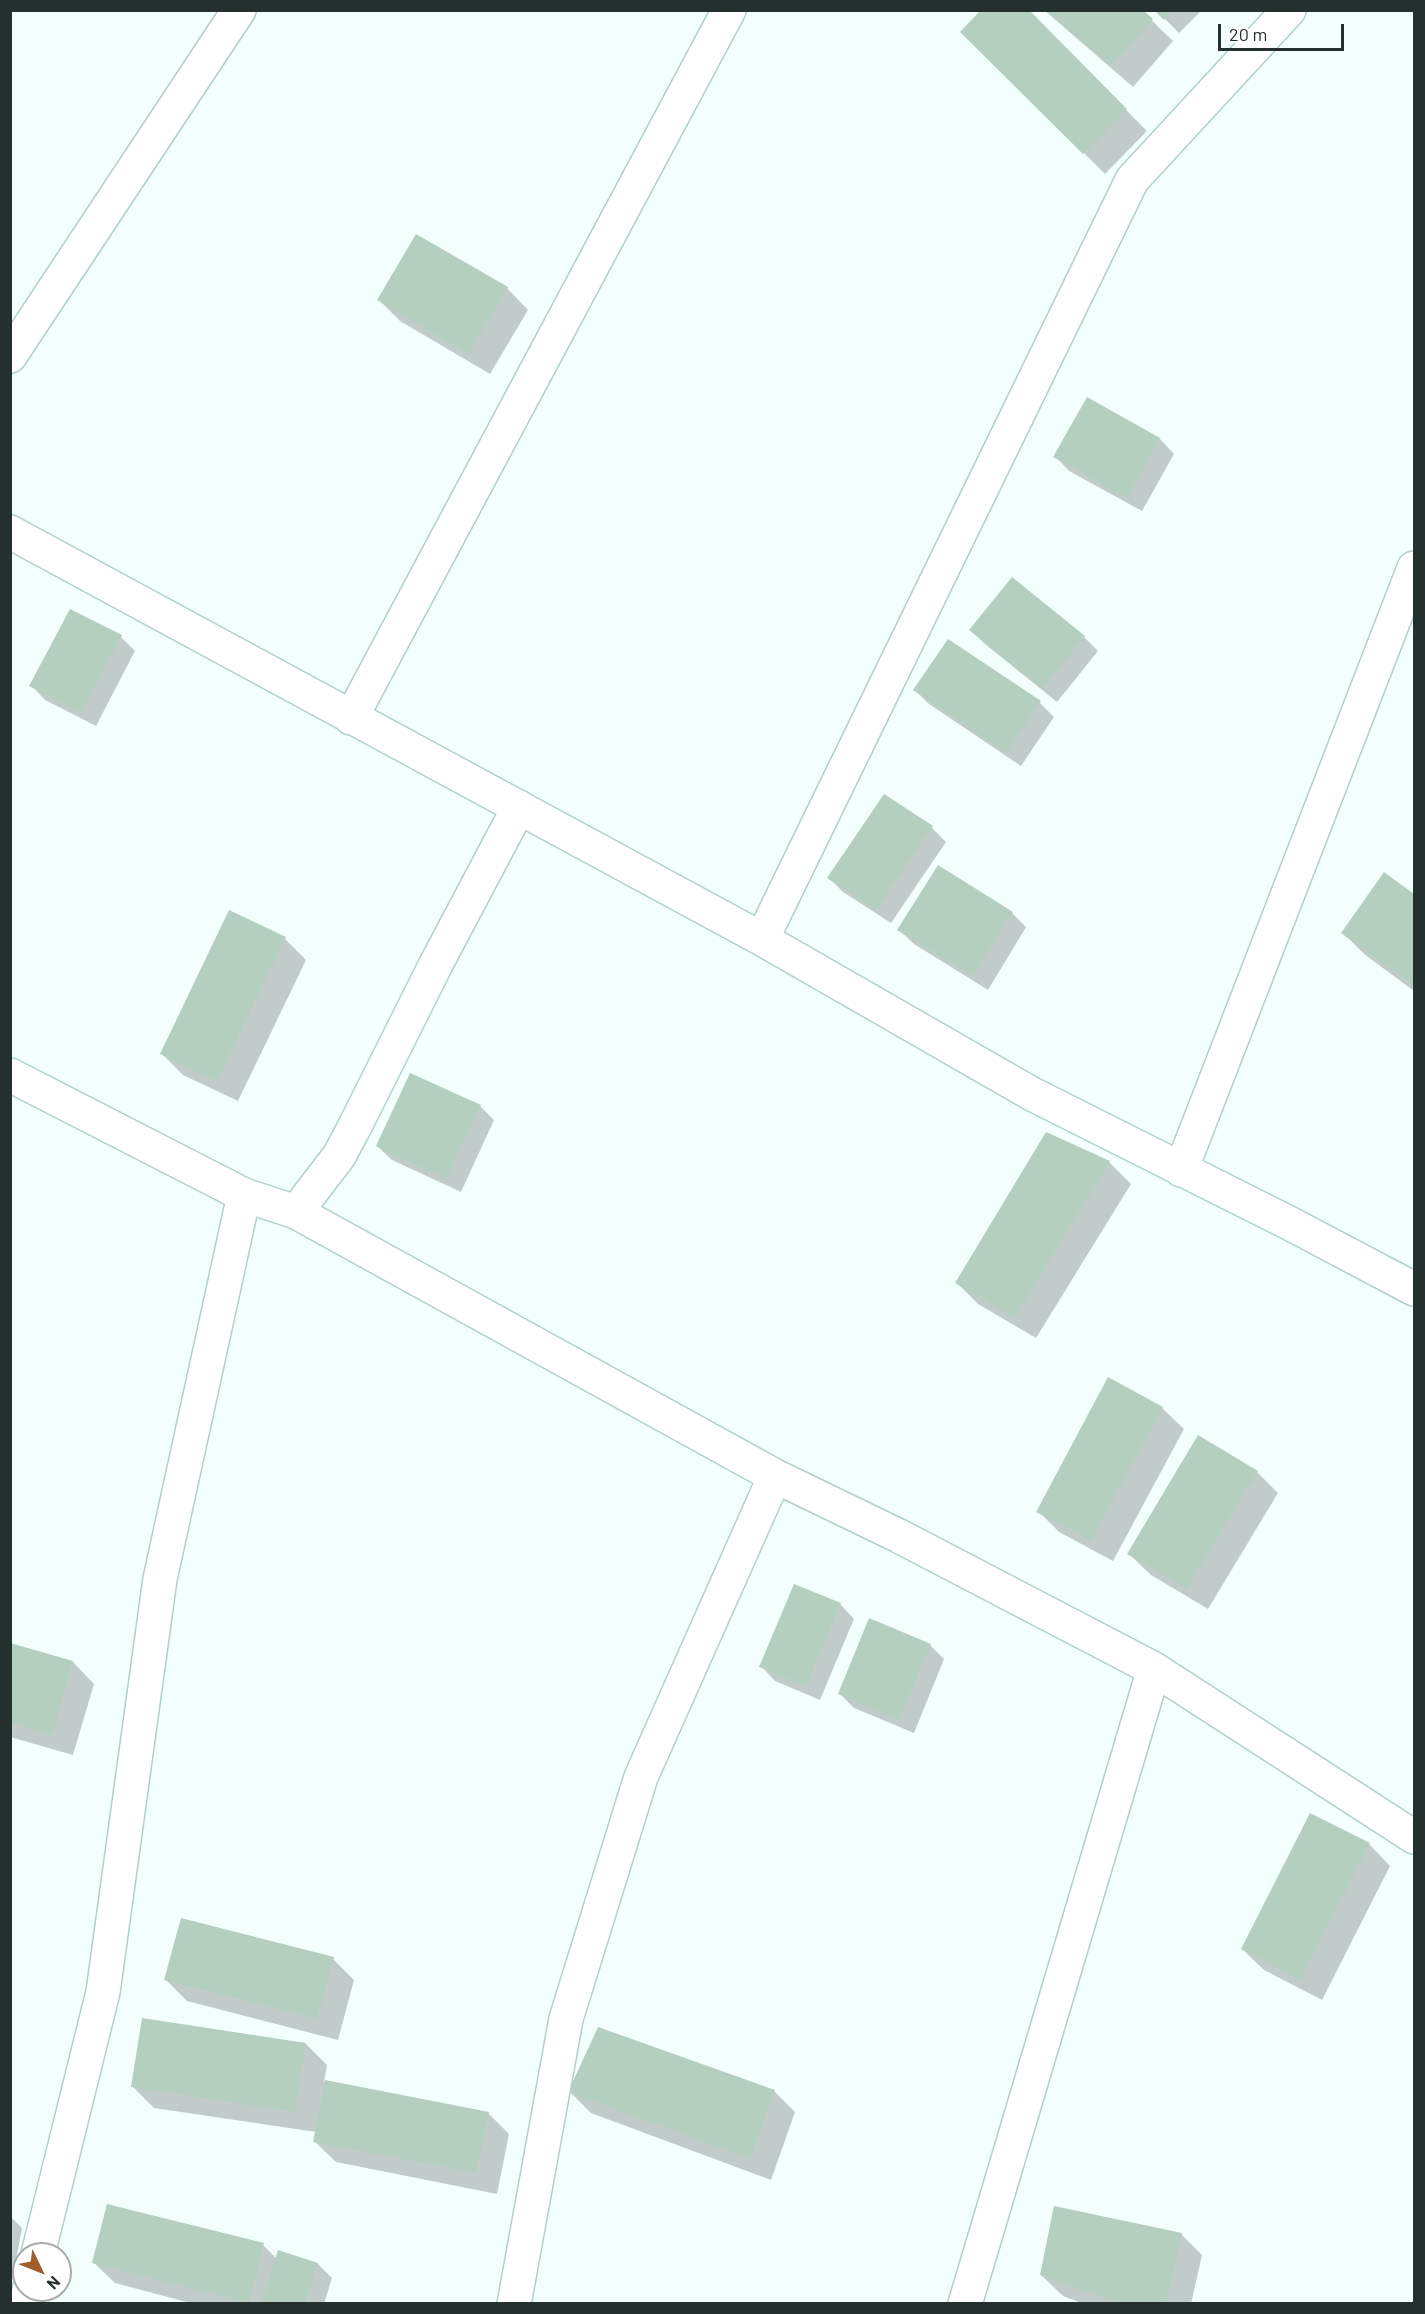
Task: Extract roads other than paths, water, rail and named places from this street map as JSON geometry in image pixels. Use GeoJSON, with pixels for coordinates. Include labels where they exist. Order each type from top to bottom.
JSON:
{"type":"FeatureCollection","features":[{"type":"Feature","properties":{"kind":"street"},"geometry":{"type":"LineString","coordinates":[[10,356],[238,10]]}},
{"type":"Feature","properties":{"kind":"street"},"geometry":{"type":"LineString","coordinates":[[351,718],[729,10]]}},
{"type":"Feature","properties":{"kind":"street"},"geometry":{"type":"LineString","coordinates":[[762,939],[1132,180],[1289,10]]}},
{"type":"Feature","properties":{"kind":"street"},"geometry":{"type":"LineString","coordinates":[[10,532],[762,939],[1032,1094],[1291,1224],[1414,1289]]}},
{"type":"Feature","properties":{"kind":"street"},"geometry":{"type":"LineString","coordinates":[[1181,1170],[1414,568]]}},
{"type":"Feature","properties":{"kind":"street"},"geometry":{"type":"LineString","coordinates":[[296,1212],[339,1156],[349,1138],[436,964],[519,807]]}},
{"type":"Feature","properties":{"kind":"street"},"geometry":{"type":"LineString","coordinates":[[10,1075],[244,1195],[296,1212],[775,1476],[899,1536],[1154,1669],[1414,1837]]}},
{"type":"Feature","properties":{"kind":"street"},"geometry":{"type":"LineString","coordinates":[[41,2242],[103,1992],[160,1579],[244,1195]]}},
{"type":"Feature","properties":{"kind":"street"},"geometry":{"type":"LineString","coordinates":[[514,2304],[566,2019],[638,1788],[775,1476]]}},
{"type":"Feature","properties":{"kind":"street"},"geometry":{"type":"LineString","coordinates":[[965,2304],[1154,1669]]}}]}
